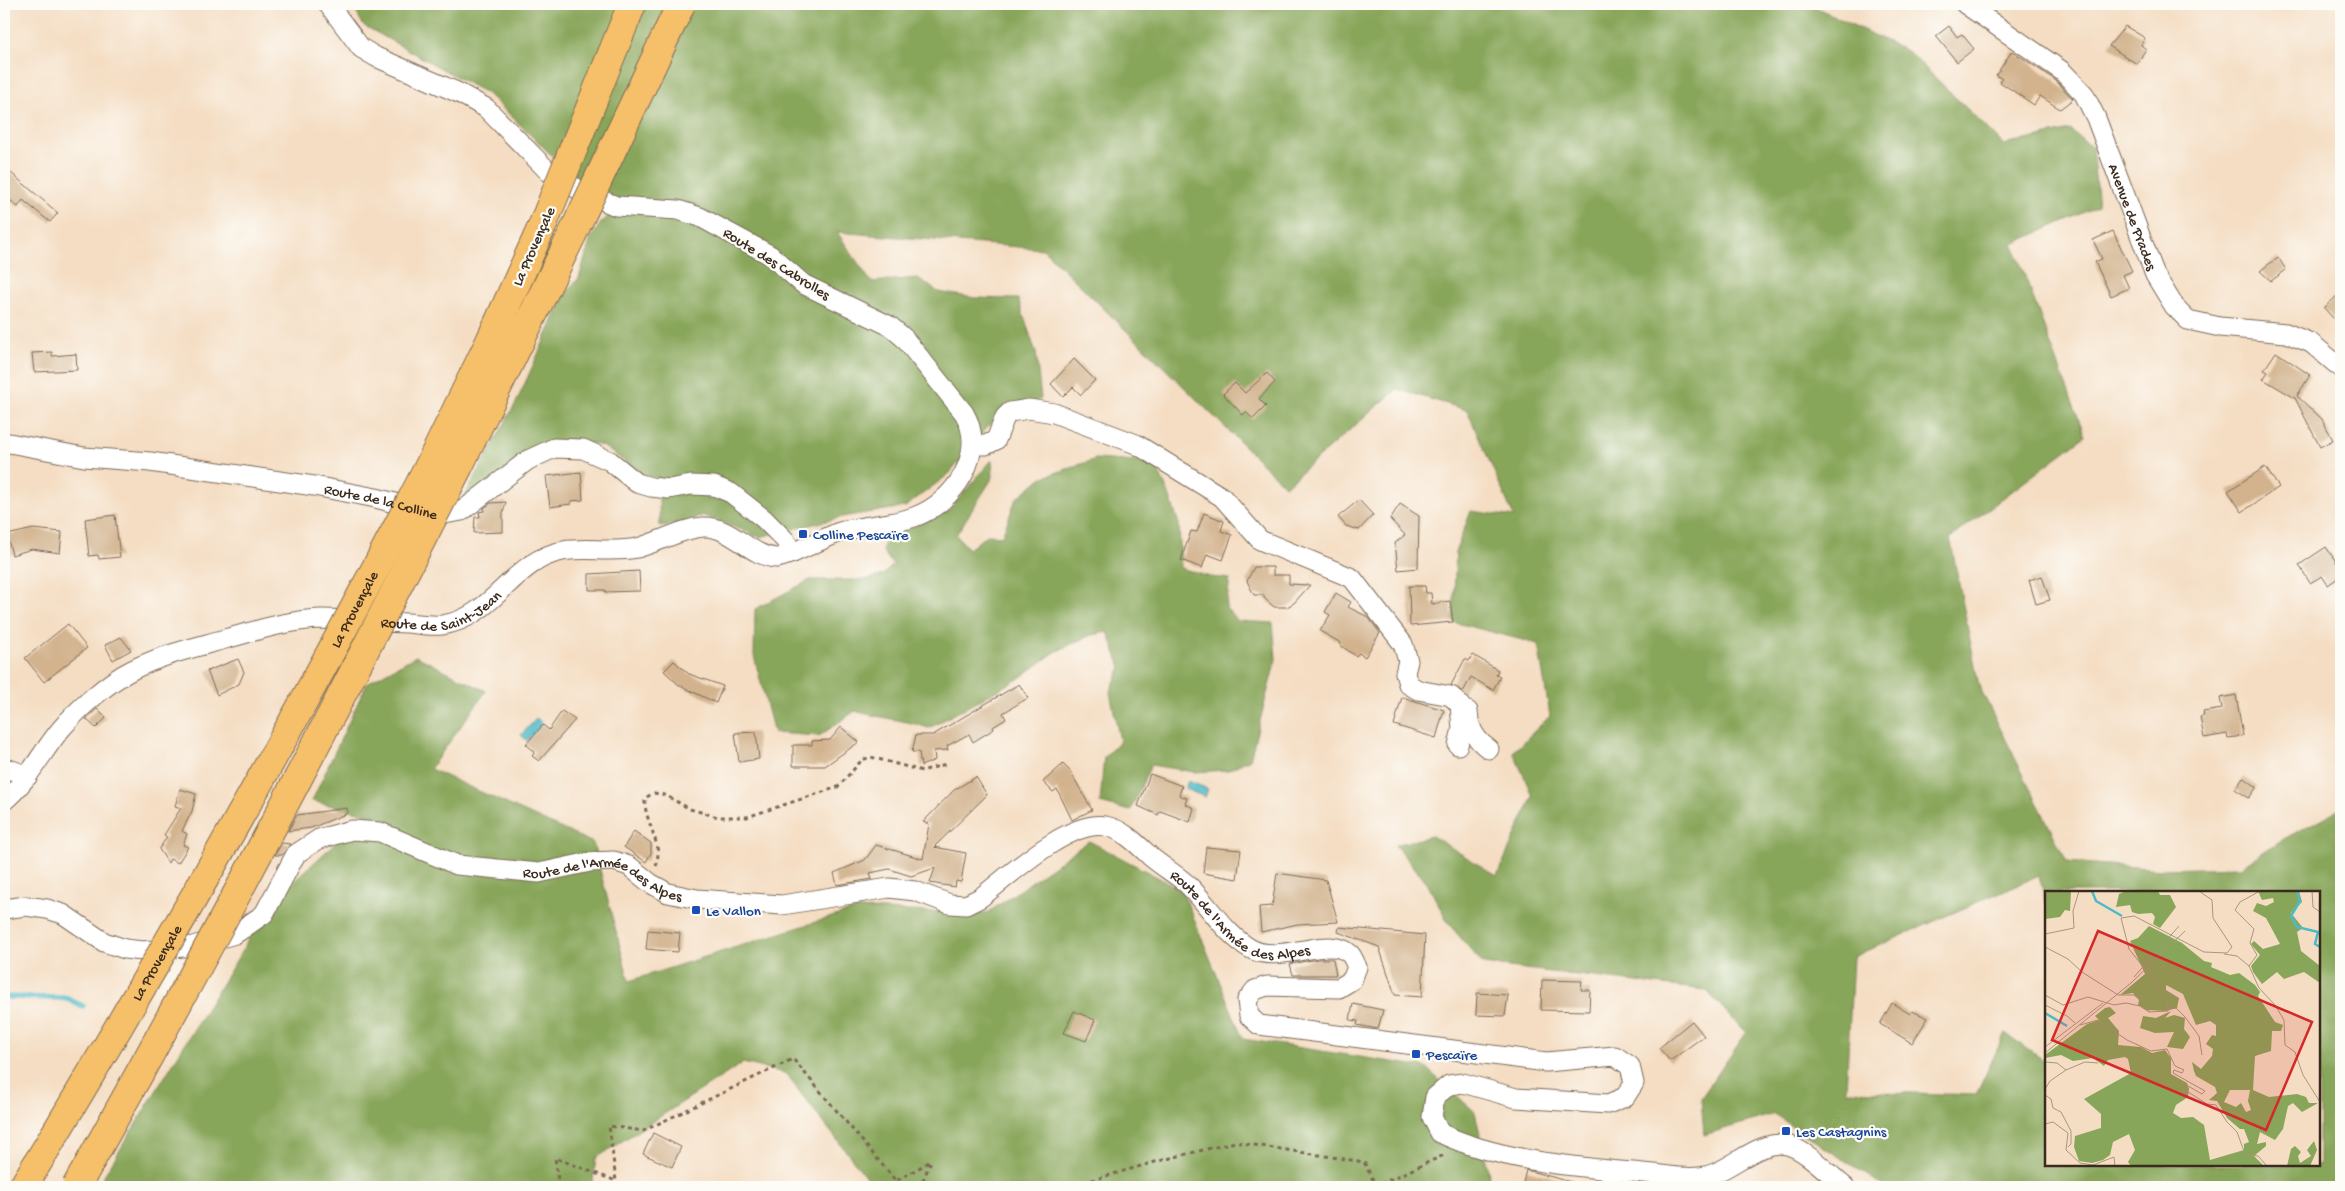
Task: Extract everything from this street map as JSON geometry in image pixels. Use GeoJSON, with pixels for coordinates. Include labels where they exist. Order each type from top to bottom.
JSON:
{"type":"FeatureCollection","features":[{"type":"Feature","properties":{"kind":"highway","name":"La Provençale"},"geometry":{"type":"LineString","coordinates":[[23,1187],[137,998],[255,793],[356,608],[432,460],[490,341],[541,229],[632,4]]}},
{"type":"Feature","properties":{"kind":"highway","name":"La Provençale"},"geometry":{"type":"LineString","coordinates":[[76,1187],[166,1028],[319,741],[459,466],[572,235],[681,4]]}},
{"type":"Feature","properties":{"kind":"street","name":"Route des Cabrolles"},"geometry":{"type":"LineString","coordinates":[[328,4],[361,48],[376,57],[459,93],[486,108],[549,172],[581,191],[616,206],[678,210],[700,217],[770,255],[803,284],[890,326],[904,338],[964,413],[972,426],[973,445],[970,463],[952,489],[931,509],[912,518],[844,530],[813,542],[793,553]]}},
{"type":"Feature","properties":{"kind":"street","name":"Avenue de Prades"},"geometry":{"type":"LineString","coordinates":[[1965,4],[2062,72],[2084,94],[2096,118],[2155,275],[2174,306],[2188,320],[2220,328],[2286,333],[2311,343],[2341,368]]}},
{"type":"Feature","properties":{"kind":"street"},"geometry":{"type":"LineString","coordinates":[[973,445],[986,445],[996,440],[1005,418],[1010,412],[1029,409],[1054,413],[1136,444],[1222,497],[1260,540],[1352,578],[1402,644],[1408,661],[1404,673],[1408,684],[1418,690],[1451,696],[1460,705],[1462,729],[1458,745]]}},
{"type":"Feature","properties":{"kind":"street","name":"Route de la Colline"},"geometry":{"type":"LineString","coordinates":[[4,442],[84,458],[150,462],[314,486],[376,498],[439,515],[462,511],[528,460],[554,448],[583,449],[610,461],[637,483],[652,488],[669,489],[691,485],[714,486],[731,493],[764,519],[785,540],[793,553]]}},
{"type":"Feature","properties":{"kind":"street","name":"Route de Saint-Jean"},"geometry":{"type":"LineString","coordinates":[[4,801],[28,776],[62,727],[91,699],[130,671],[166,656],[274,626],[319,619],[441,625],[465,618],[485,607],[519,573],[541,558],[563,551],[616,551],[639,547],[690,528],[708,527],[724,531],[766,556],[780,558],[793,553]]}},
{"type":"Feature","properties":{"kind":"street"},"geometry":{"type":"LineString","coordinates":[[1460,705],[1464,703],[1468,705],[1472,732],[1478,742],[1489,749]]}},
{"type":"Feature","properties":{"kind":"street"},"geometry":{"type":"LineString","coordinates":[[4,771],[9,769],[28,776]]}},
{"type":"Feature","properties":{"kind":"street","name":"Route de l'Armée des Alpes"},"geometry":{"type":"LineString","coordinates":[[4,908],[26,906],[47,909],[63,914],[104,942],[125,949],[143,951],[193,946],[235,934],[264,914],[296,854],[319,839],[352,830],[380,832],[457,865],[540,873],[590,862],[614,861],[628,866],[650,883],[668,893],[697,899],[782,905],[889,888],[915,892],[950,904],[966,905],[980,898],[1065,834],[1085,826],[1106,826],[1128,836],[1160,864],[1189,885],[1235,936],[1252,950],[1269,955],[1338,947],[1351,954],[1356,967],[1352,980],[1339,988],[1267,986],[1255,990],[1247,1000],[1249,1016],[1259,1025],[1546,1062],[1616,1056],[1630,1066],[1634,1083],[1625,1097],[1608,1104],[1516,1098],[1463,1083],[1448,1085],[1435,1097],[1432,1117],[1440,1133],[1465,1145],[1572,1167],[1700,1178],[1721,1171],[1765,1147],[1786,1145],[1803,1153],[1844,1187]]}},
{"type":"Feature","properties":{"kind":"path"},"geometry":{"type":"LineString","coordinates":[[650,883],[658,861],[655,836],[644,807],[645,798],[654,793],[665,795],[690,809],[718,817],[747,816],[838,787],[862,760],[871,757],[922,771],[946,764]]}},
{"type":"Feature","properties":{"kind":"path"},"geometry":{"type":"LineString","coordinates":[[559,1187],[554,1158],[616,1181],[609,1126],[643,1131],[793,1059],[896,1181],[932,1161],[920,1187]]}},
{"type":"Feature","properties":{"kind":"path"},"geometry":{"type":"LineString","coordinates":[[1068,1187],[1155,1162],[1235,1142],[1364,1162],[1376,1186],[1465,1145]]}},
{"type":"Feature","properties":{"kind":"green space"},"geometry":{"type":"Polygon","coordinates":[[[352,4],[1809,4],[1909,52],[2004,145],[2070,130],[2092,147],[2098,206],[2013,244],[2085,436],[1950,538],[1979,686],[2067,862],[2162,869],[2240,867],[2282,840],[2341,808],[2341,1187],[1885,1187],[1774,1114],[1704,1135],[1701,1098],[1746,1033],[1706,990],[1483,964],[1448,923],[1426,881],[1395,845],[1432,836],[1497,876],[1533,796],[1513,752],[1550,716],[1538,644],[1453,622],[1456,550],[1471,511],[1514,517],[1467,410],[1397,389],[1285,486],[1043,249],[837,232],[871,282],[918,278],[938,292],[975,298],[1018,299],[1036,353],[1041,399],[992,422],[949,474],[905,507],[847,516],[760,537],[702,515],[684,523],[660,526],[658,477],[645,476],[603,446],[570,439],[548,444],[460,504],[517,401],[565,294],[579,278],[591,238],[601,223],[612,213],[489,95],[363,25],[352,4]]]}},
{"type":"Feature","properties":{"kind":"green space"},"geometry":{"type":"Polygon","coordinates":[[[1096,459],[1154,463],[1167,489],[1179,524],[1181,568],[1210,577],[1230,579],[1226,608],[1238,621],[1273,623],[1276,659],[1250,759],[1228,770],[1194,772],[1151,765],[1130,811],[1100,803],[1104,757],[1120,741],[1110,692],[1121,667],[1108,632],[1091,635],[1055,652],[1018,679],[929,728],[855,711],[819,736],[774,733],[754,656],[755,609],[810,580],[865,580],[883,575],[893,565],[882,550],[890,532],[911,527],[947,512],[992,460],[993,477],[956,535],[969,549],[987,535],[1002,536],[1016,499],[1041,478],[1096,459]]]}},
{"type":"Feature","properties":{"kind":"green space"},"geometry":{"type":"Polygon","coordinates":[[[416,656],[486,691],[430,769],[593,843],[629,981],[857,909],[986,914],[1089,841],[1182,890],[1243,1039],[1425,1067],[1475,1112],[1492,1187],[866,1187],[870,1182],[785,1073],[743,1063],[596,1158],[592,1187],[97,1187],[236,961],[267,906],[367,814],[312,801],[367,683],[416,656]]]}},
{"type":"Feature","properties":{"kind":"water"},"geometry":{"type":"Polygon","coordinates":[[[537,718],[542,724],[527,741],[521,735],[537,718]]]}},
{"type":"Feature","properties":{"kind":"water"},"geometry":{"type":"Polygon","coordinates":[[[1188,781],[1208,789],[1205,797],[1185,789],[1188,781]]]}},
{"type":"Feature","properties":{"kind":"building"},"geometry":{"type":"Polygon","coordinates":[[[1949,26],[1957,37],[1962,34],[1974,49],[1957,62],[1936,36],[1949,26]]]}},
{"type":"Feature","properties":{"kind":"building"},"geometry":{"type":"Polygon","coordinates":[[[2125,26],[2145,38],[2141,45],[2146,49],[2137,64],[2109,46],[2125,26]]]}},
{"type":"Feature","properties":{"kind":"building"},"geometry":{"type":"Polygon","coordinates":[[[2012,51],[2055,80],[2073,99],[2060,109],[2040,96],[2034,105],[2000,82],[2002,79],[1996,75],[2012,51]]]}},
{"type":"Feature","properties":{"kind":"building"},"geometry":{"type":"Polygon","coordinates":[[[4,167],[58,213],[50,222],[23,200],[18,207],[4,195],[4,167]]]}},
{"type":"Feature","properties":{"kind":"building"},"geometry":{"type":"Polygon","coordinates":[[[2113,231],[2132,271],[2123,275],[2129,288],[2111,296],[2095,262],[2102,259],[2093,240],[2113,231]]]}},
{"type":"Feature","properties":{"kind":"building"},"geometry":{"type":"Polygon","coordinates":[[[2278,257],[2286,270],[2271,281],[2260,271],[2278,257]]]}},
{"type":"Feature","properties":{"kind":"building"},"geometry":{"type":"Polygon","coordinates":[[[2341,292],[2341,327],[2324,308],[2341,292]]]}},
{"type":"Feature","properties":{"kind":"building"},"geometry":{"type":"Polygon","coordinates":[[[52,352],[52,356],[76,354],[77,370],[34,372],[32,353],[52,352]]]}},
{"type":"Feature","properties":{"kind":"building"},"geometry":{"type":"Polygon","coordinates":[[[2276,352],[2310,375],[2297,396],[2322,419],[2333,440],[2320,447],[2295,398],[2263,379],[2268,372],[2264,370],[2276,352]]]}},
{"type":"Feature","properties":{"kind":"building"},"geometry":{"type":"Polygon","coordinates":[[[1074,359],[1095,380],[1081,395],[1073,387],[1063,397],[1051,384],[1074,359]]]}},
{"type":"Feature","properties":{"kind":"building"},"geometry":{"type":"Polygon","coordinates":[[[1267,373],[1275,382],[1259,399],[1266,406],[1253,419],[1246,412],[1243,415],[1223,394],[1235,383],[1245,393],[1267,373]]]}},
{"type":"Feature","properties":{"kind":"building"},"geometry":{"type":"Polygon","coordinates":[[[2265,467],[2279,487],[2242,512],[2228,491],[2265,467]]]}},
{"type":"Feature","properties":{"kind":"building"},"geometry":{"type":"Polygon","coordinates":[[[581,472],[583,500],[571,501],[571,504],[550,507],[546,476],[581,472]]]}},
{"type":"Feature","properties":{"kind":"building"},"geometry":{"type":"Polygon","coordinates":[[[1359,500],[1373,515],[1359,530],[1346,526],[1338,517],[1359,500]]]}},
{"type":"Feature","properties":{"kind":"building"},"geometry":{"type":"Polygon","coordinates":[[[506,502],[503,513],[503,532],[474,533],[475,517],[480,517],[479,512],[484,511],[484,508],[491,503],[506,502]]]}},
{"type":"Feature","properties":{"kind":"building"},"geometry":{"type":"Polygon","coordinates":[[[1400,504],[1419,516],[1418,568],[1398,570],[1395,543],[1405,535],[1390,519],[1400,504]]]}},
{"type":"Feature","properties":{"kind":"building"},"geometry":{"type":"Polygon","coordinates":[[[1204,513],[1224,521],[1221,531],[1232,535],[1223,560],[1207,554],[1202,568],[1181,560],[1191,531],[1197,532],[1204,513]]]}},
{"type":"Feature","properties":{"kind":"building"},"geometry":{"type":"Polygon","coordinates":[[[115,515],[120,557],[99,559],[98,555],[89,556],[85,519],[115,515]]]}},
{"type":"Feature","properties":{"kind":"building"},"geometry":{"type":"Polygon","coordinates":[[[33,529],[62,532],[60,553],[32,549],[12,555],[7,535],[33,529]]]}},
{"type":"Feature","properties":{"kind":"building"},"geometry":{"type":"Polygon","coordinates":[[[2326,547],[2341,569],[2341,576],[2328,585],[2322,576],[2310,583],[2299,565],[2326,547]]]}},
{"type":"Feature","properties":{"kind":"building"},"geometry":{"type":"Polygon","coordinates":[[[1254,567],[1273,567],[1273,575],[1289,575],[1289,584],[1310,585],[1294,603],[1287,607],[1274,607],[1264,598],[1264,595],[1254,595],[1247,581],[1254,567]]]}},
{"type":"Feature","properties":{"kind":"building"},"geometry":{"type":"Polygon","coordinates":[[[639,571],[640,591],[605,592],[605,590],[589,590],[589,574],[639,571]]]}},
{"type":"Feature","properties":{"kind":"building"},"geometry":{"type":"Polygon","coordinates":[[[2042,576],[2050,600],[2036,604],[2029,580],[2042,576]]]}},
{"type":"Feature","properties":{"kind":"building"},"geometry":{"type":"Polygon","coordinates":[[[1409,586],[1425,586],[1426,593],[1431,593],[1432,604],[1450,601],[1453,622],[1410,626],[1409,586]]]}},
{"type":"Feature","properties":{"kind":"building"},"geometry":{"type":"Polygon","coordinates":[[[1336,593],[1351,602],[1348,607],[1368,617],[1380,633],[1365,657],[1359,653],[1356,656],[1340,645],[1341,643],[1320,631],[1330,615],[1325,612],[1336,593]]]}},
{"type":"Feature","properties":{"kind":"building"},"geometry":{"type":"Polygon","coordinates":[[[68,624],[87,648],[44,682],[25,658],[68,624]]]}},
{"type":"Feature","properties":{"kind":"building"},"geometry":{"type":"Polygon","coordinates":[[[121,637],[131,650],[113,660],[105,645],[121,637]]]}},
{"type":"Feature","properties":{"kind":"building"},"geometry":{"type":"Polygon","coordinates":[[[1473,655],[1498,670],[1496,675],[1500,677],[1493,690],[1471,677],[1463,692],[1451,685],[1465,659],[1469,661],[1473,655]]]}},
{"type":"Feature","properties":{"kind":"building"},"geometry":{"type":"Polygon","coordinates":[[[238,659],[244,672],[239,684],[217,695],[207,671],[238,659]]]}},
{"type":"Feature","properties":{"kind":"building"},"geometry":{"type":"Polygon","coordinates":[[[674,661],[689,674],[723,686],[716,703],[679,685],[664,671],[674,661]]]}},
{"type":"Feature","properties":{"kind":"building"},"geometry":{"type":"Polygon","coordinates":[[[1019,684],[1028,698],[1003,713],[1006,719],[973,742],[969,734],[947,746],[948,750],[934,751],[935,760],[921,766],[919,752],[912,752],[916,735],[933,735],[1019,684]]]}},
{"type":"Feature","properties":{"kind":"building"},"geometry":{"type":"Polygon","coordinates":[[[2236,695],[2243,736],[2228,738],[2227,734],[2204,738],[2200,717],[2204,716],[2203,712],[2222,709],[2220,698],[2236,695]]]}},
{"type":"Feature","properties":{"kind":"building"},"geometry":{"type":"Polygon","coordinates":[[[1402,697],[1444,710],[1436,738],[1394,725],[1402,697]]]}},
{"type":"Feature","properties":{"kind":"building"},"geometry":{"type":"Polygon","coordinates":[[[97,709],[106,718],[96,728],[86,719],[97,709]]]}},
{"type":"Feature","properties":{"kind":"building"},"geometry":{"type":"Polygon","coordinates":[[[562,711],[575,720],[539,761],[532,756],[535,752],[526,744],[543,725],[549,730],[562,711]]]}},
{"type":"Feature","properties":{"kind":"building"},"geometry":{"type":"Polygon","coordinates":[[[841,727],[859,742],[825,766],[793,766],[793,745],[812,745],[812,741],[830,740],[841,727]]]}},
{"type":"Feature","properties":{"kind":"building"},"geometry":{"type":"Polygon","coordinates":[[[756,732],[759,759],[739,762],[735,733],[756,732]]]}},
{"type":"Feature","properties":{"kind":"building"},"geometry":{"type":"Polygon","coordinates":[[[1063,764],[1070,771],[1092,810],[1072,820],[1057,789],[1053,792],[1043,782],[1063,764]]]}},
{"type":"Feature","properties":{"kind":"building"},"geometry":{"type":"Polygon","coordinates":[[[1150,774],[1182,786],[1179,795],[1187,798],[1185,804],[1194,808],[1190,822],[1160,811],[1158,815],[1138,806],[1150,774]]]}},
{"type":"Feature","properties":{"kind":"building"},"geometry":{"type":"Polygon","coordinates":[[[976,777],[987,795],[934,847],[966,853],[961,882],[956,881],[955,887],[930,883],[935,868],[911,876],[889,869],[870,873],[872,879],[837,885],[834,873],[865,860],[876,845],[923,859],[929,824],[923,822],[954,790],[976,777]]]}},
{"type":"Feature","properties":{"kind":"building"},"geometry":{"type":"Polygon","coordinates":[[[2243,777],[2257,787],[2249,798],[2235,789],[2243,777]]]}},
{"type":"Feature","properties":{"kind":"building"},"geometry":{"type":"Polygon","coordinates":[[[180,789],[196,794],[192,811],[182,831],[187,834],[183,845],[188,847],[178,863],[170,859],[168,863],[159,849],[167,837],[164,835],[181,808],[175,806],[180,789]]]}},
{"type":"Feature","properties":{"kind":"building"},"geometry":{"type":"Polygon","coordinates":[[[347,808],[348,813],[311,828],[288,831],[297,815],[347,808]]]}},
{"type":"Feature","properties":{"kind":"building"},"geometry":{"type":"Polygon","coordinates":[[[634,831],[651,843],[651,853],[646,862],[624,847],[634,831]]]}},
{"type":"Feature","properties":{"kind":"building"},"geometry":{"type":"Polygon","coordinates":[[[282,843],[291,844],[282,855],[275,855],[282,843]]]}},
{"type":"Feature","properties":{"kind":"building"},"geometry":{"type":"Polygon","coordinates":[[[1206,847],[1241,850],[1237,879],[1203,873],[1206,847]]]}},
{"type":"Feature","properties":{"kind":"building"},"geometry":{"type":"Polygon","coordinates":[[[1277,873],[1326,880],[1338,922],[1298,924],[1261,932],[1259,907],[1272,906],[1277,873]]]}},
{"type":"Feature","properties":{"kind":"building"},"geometry":{"type":"Polygon","coordinates":[[[1339,927],[1425,935],[1422,997],[1395,995],[1379,947],[1338,932],[1339,927]]]}},
{"type":"Feature","properties":{"kind":"building"},"geometry":{"type":"Polygon","coordinates":[[[648,930],[680,933],[678,952],[646,949],[648,930]]]}},
{"type":"Feature","properties":{"kind":"building"},"geometry":{"type":"Polygon","coordinates":[[[1318,959],[1333,959],[1336,975],[1293,975],[1290,964],[1318,959]]]}},
{"type":"Feature","properties":{"kind":"building"},"geometry":{"type":"Polygon","coordinates":[[[1542,980],[1582,981],[1581,990],[1590,990],[1589,1011],[1541,1010],[1542,980]]]}},
{"type":"Feature","properties":{"kind":"building"},"geometry":{"type":"Polygon","coordinates":[[[1477,993],[1508,995],[1505,1016],[1476,1015],[1477,993]]]}},
{"type":"Feature","properties":{"kind":"building"},"geometry":{"type":"Polygon","coordinates":[[[1892,1003],[1910,1014],[1912,1011],[1928,1018],[1912,1043],[1880,1024],[1892,1003]]]}},
{"type":"Feature","properties":{"kind":"building"},"geometry":{"type":"Polygon","coordinates":[[[1353,1004],[1383,1010],[1378,1029],[1357,1025],[1358,1021],[1350,1020],[1353,1004]]]}},
{"type":"Feature","properties":{"kind":"building"},"geometry":{"type":"Polygon","coordinates":[[[1074,1011],[1095,1020],[1086,1041],[1064,1033],[1074,1011]]]}},
{"type":"Feature","properties":{"kind":"building"},"geometry":{"type":"Polygon","coordinates":[[[1692,1021],[1704,1036],[1670,1061],[1659,1048],[1692,1021]]]}},
{"type":"Feature","properties":{"kind":"building"},"geometry":{"type":"Polygon","coordinates":[[[653,1133],[681,1147],[672,1167],[643,1154],[653,1133]]]}},
{"type":"Feature","properties":{"kind":"building"},"geometry":{"type":"Polygon","coordinates":[[[1526,1170],[1575,1183],[1574,1187],[1528,1187],[1528,1184],[1523,1183],[1526,1170]]]}},
{"type":"Feature","properties":{"kind":"waterway"},"geometry":{"type":"LineString","coordinates":[[4,997],[65,998],[83,1006]]}},
{"type":"Feature","properties":{"kind":"place","name":"Colline Pescaïre"},"geometry":{"type":"Point","coordinates":[803,534]}},
{"type":"Feature","properties":{"kind":"place","name":"Le Vallon"},"geometry":{"type":"Point","coordinates":[696,910]}},
{"type":"Feature","properties":{"kind":"place","name":"Pescaïre"},"geometry":{"type":"Point","coordinates":[1416,1054]}},
{"type":"Feature","properties":{"kind":"place","name":"Les Castagnins"},"geometry":{"type":"Point","coordinates":[1786,1131]}}]}
